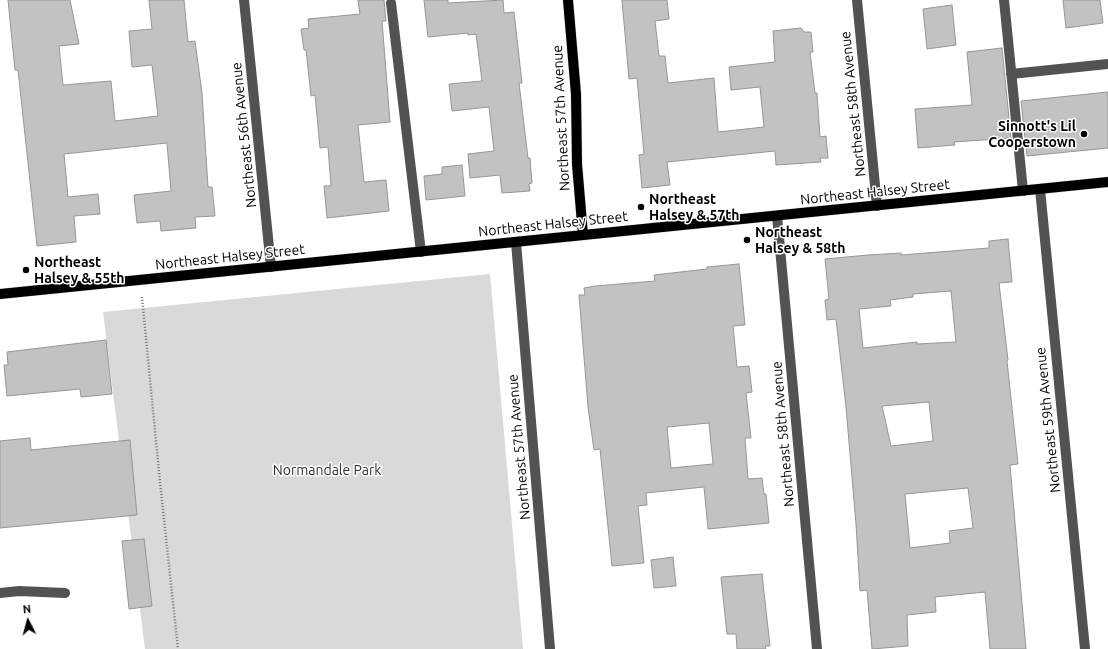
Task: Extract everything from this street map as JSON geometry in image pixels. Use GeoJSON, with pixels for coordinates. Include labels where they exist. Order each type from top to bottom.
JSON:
{"type":"FeatureCollection","features":[{"type":"Feature","properties":{"kind":"main road","name":"Northeast 57th Avenue"},"geometry":{"type":"LineString","coordinates":[[568,0],[576,94],[577,164],[583,235]]}},
{"type":"Feature","properties":{"kind":"main road","name":"Northeast Halsey Street"},"geometry":{"type":"LineString","coordinates":[[0,294],[1108,182]]}},
{"type":"Feature","properties":{"kind":"street","name":"Northeast 56th Avenue"},"geometry":{"type":"LineString","coordinates":[[244,0],[271,267]]}},
{"type":"Feature","properties":{"kind":"street","name":"Northeast 58th Avenue"},"geometry":{"type":"LineString","coordinates":[[857,0],[878,206]]}},
{"type":"Feature","properties":{"kind":"street"},"geometry":{"type":"LineString","coordinates":[[1004,0],[1023,191]]}},
{"type":"Feature","properties":{"kind":"street"},"geometry":{"type":"LineString","coordinates":[[391,3],[421,252]]}},
{"type":"Feature","properties":{"kind":"street"},"geometry":{"type":"LineString","coordinates":[[1011,74],[1108,64]]}},
{"type":"Feature","properties":{"kind":"street","name":"Northeast 59th Avenue"},"geometry":{"type":"LineString","coordinates":[[1040,189],[1085,649]]}},
{"type":"Feature","properties":{"kind":"street","name":"Northeast 58th Avenue"},"geometry":{"type":"LineString","coordinates":[[777,216],[818,649]]}},
{"type":"Feature","properties":{"kind":"street","name":"Northeast 57th Avenue"},"geometry":{"type":"LineString","coordinates":[[516,242],[550,649]]}},
{"type":"Feature","properties":{"kind":"street"},"geometry":{"type":"LineString","coordinates":[[0,593],[19,591],[65,593]]}},
{"type":"Feature","properties":{"kind":"path"},"geometry":{"type":"LineString","coordinates":[[140,280],[178,649]]}},
{"type":"Feature","properties":{"kind":"green space","name":"Normandale Park"},"geometry":{"type":"Polygon","coordinates":[[[490,274],[523,649],[145,649],[103,312],[490,274]]]}},
{"type":"Feature","properties":{"kind":"building"},"geometry":{"type":"Polygon","coordinates":[[[8,0],[70,0],[79,44],[59,46],[63,85],[111,81],[115,121],[158,116],[152,65],[132,67],[129,31],[152,29],[149,0],[184,0],[188,42],[195,41],[202,93],[208,187],[212,187],[215,216],[195,217],[196,228],[161,231],[160,221],[137,223],[134,195],[171,191],[167,143],[64,154],[68,197],[98,194],[100,214],[74,216],[76,242],[37,246],[18,70],[15,70],[8,0]]]}},
{"type":"Feature","properties":{"kind":"building"},"geometry":{"type":"Polygon","coordinates":[[[358,0],[384,0],[386,21],[382,21],[390,122],[358,125],[364,182],[386,180],[389,211],[327,218],[324,186],[331,186],[328,147],[320,148],[315,95],[311,96],[306,50],[304,50],[301,29],[309,28],[308,19],[360,14],[358,0]]]}},
{"type":"Feature","properties":{"kind":"building"},"geometry":{"type":"Polygon","coordinates":[[[424,0],[448,0],[448,3],[503,0],[504,13],[514,12],[522,83],[519,83],[528,158],[530,158],[532,183],[529,184],[530,191],[502,193],[500,175],[470,178],[468,154],[494,151],[489,107],[452,111],[449,84],[482,81],[476,34],[468,35],[468,33],[428,37],[424,0]]]}},
{"type":"Feature","properties":{"kind":"building"},"geometry":{"type":"Polygon","coordinates":[[[622,0],[667,0],[669,19],[655,21],[659,56],[665,56],[668,83],[714,78],[718,132],[764,127],[760,87],[731,90],[729,67],[775,62],[773,31],[801,28],[804,32],[811,32],[813,52],[810,52],[815,93],[817,93],[820,137],[826,136],[828,158],[820,158],[821,162],[776,165],[775,151],[667,162],[670,185],[642,188],[639,155],[644,154],[637,78],[629,79],[622,0]]]}},
{"type":"Feature","properties":{"kind":"building"},"geometry":{"type":"Polygon","coordinates":[[[1063,0],[1100,0],[1103,23],[1066,28],[1063,0]]]}},
{"type":"Feature","properties":{"kind":"building"},"geometry":{"type":"Polygon","coordinates":[[[952,5],[956,45],[927,49],[923,9],[952,5]]]}},
{"type":"Feature","properties":{"kind":"building"},"geometry":{"type":"Polygon","coordinates":[[[1002,48],[1011,138],[954,142],[955,145],[918,148],[915,109],[972,105],[967,52],[1002,48]]]}},
{"type":"Feature","properties":{"kind":"building"},"geometry":{"type":"Polygon","coordinates":[[[1108,92],[1108,148],[1027,156],[1021,101],[1108,92]]]}},
{"type":"Feature","properties":{"kind":"building"},"geometry":{"type":"Polygon","coordinates":[[[462,165],[465,196],[426,200],[424,176],[442,174],[442,167],[462,165]]]}},
{"type":"Feature","properties":{"kind":"building"},"geometry":{"type":"Polygon","coordinates":[[[1008,239],[1012,282],[999,283],[1018,464],[1010,465],[1026,649],[990,649],[985,592],[935,597],[936,612],[907,615],[908,646],[872,649],[867,590],[860,591],[846,407],[836,319],[827,320],[825,300],[829,299],[825,259],[989,248],[989,241],[1008,239]],[[951,291],[913,294],[913,297],[890,300],[891,306],[859,309],[863,348],[917,342],[917,344],[956,342],[951,291]],[[929,402],[882,406],[891,446],[933,441],[929,402]],[[968,488],[905,494],[910,548],[950,543],[949,531],[973,528],[968,488]]]}},
{"type":"Feature","properties":{"kind":"building"},"geometry":{"type":"Polygon","coordinates":[[[739,264],[745,325],[733,326],[737,367],[749,366],[752,392],[746,393],[751,438],[745,438],[748,479],[762,478],[764,494],[766,494],[769,523],[708,529],[704,487],[646,493],[647,505],[638,506],[644,563],[612,566],[600,449],[594,450],[588,407],[579,295],[585,295],[584,288],[655,281],[654,275],[707,269],[707,267],[739,264]],[[709,423],[667,427],[671,468],[713,464],[709,423]]]}},
{"type":"Feature","properties":{"kind":"building"},"geometry":{"type":"Polygon","coordinates":[[[106,340],[112,394],[81,397],[80,389],[7,396],[4,365],[8,365],[7,352],[106,340]]]}},
{"type":"Feature","properties":{"kind":"building"},"geometry":{"type":"Polygon","coordinates":[[[30,438],[31,450],[130,440],[137,515],[0,528],[0,441],[30,438]]]}},
{"type":"Feature","properties":{"kind":"building"},"geometry":{"type":"Polygon","coordinates":[[[144,539],[152,606],[129,609],[122,541],[144,539]]]}},
{"type":"Feature","properties":{"kind":"building"},"geometry":{"type":"Polygon","coordinates":[[[673,557],[676,586],[654,588],[651,560],[673,557]]]}},
{"type":"Feature","properties":{"kind":"building"},"geometry":{"type":"Polygon","coordinates":[[[762,574],[770,646],[765,646],[766,649],[737,649],[736,634],[727,634],[721,577],[762,574]]]}},
{"type":"Feature","properties":{"kind":"place","name":"Sinnott's Lil Cooperstown"},"geometry":{"type":"Point","coordinates":[1084,134]}},
{"type":"Feature","properties":{"kind":"place","name":"Northeast Halsey & 57th"},"geometry":{"type":"Point","coordinates":[641,207]}},
{"type":"Feature","properties":{"kind":"place","name":"Northeast Halsey & 58th"},"geometry":{"type":"Point","coordinates":[747,240]}},
{"type":"Feature","properties":{"kind":"place","name":"Northeast Halsey & 55th"},"geometry":{"type":"Point","coordinates":[26,270]}}]}
